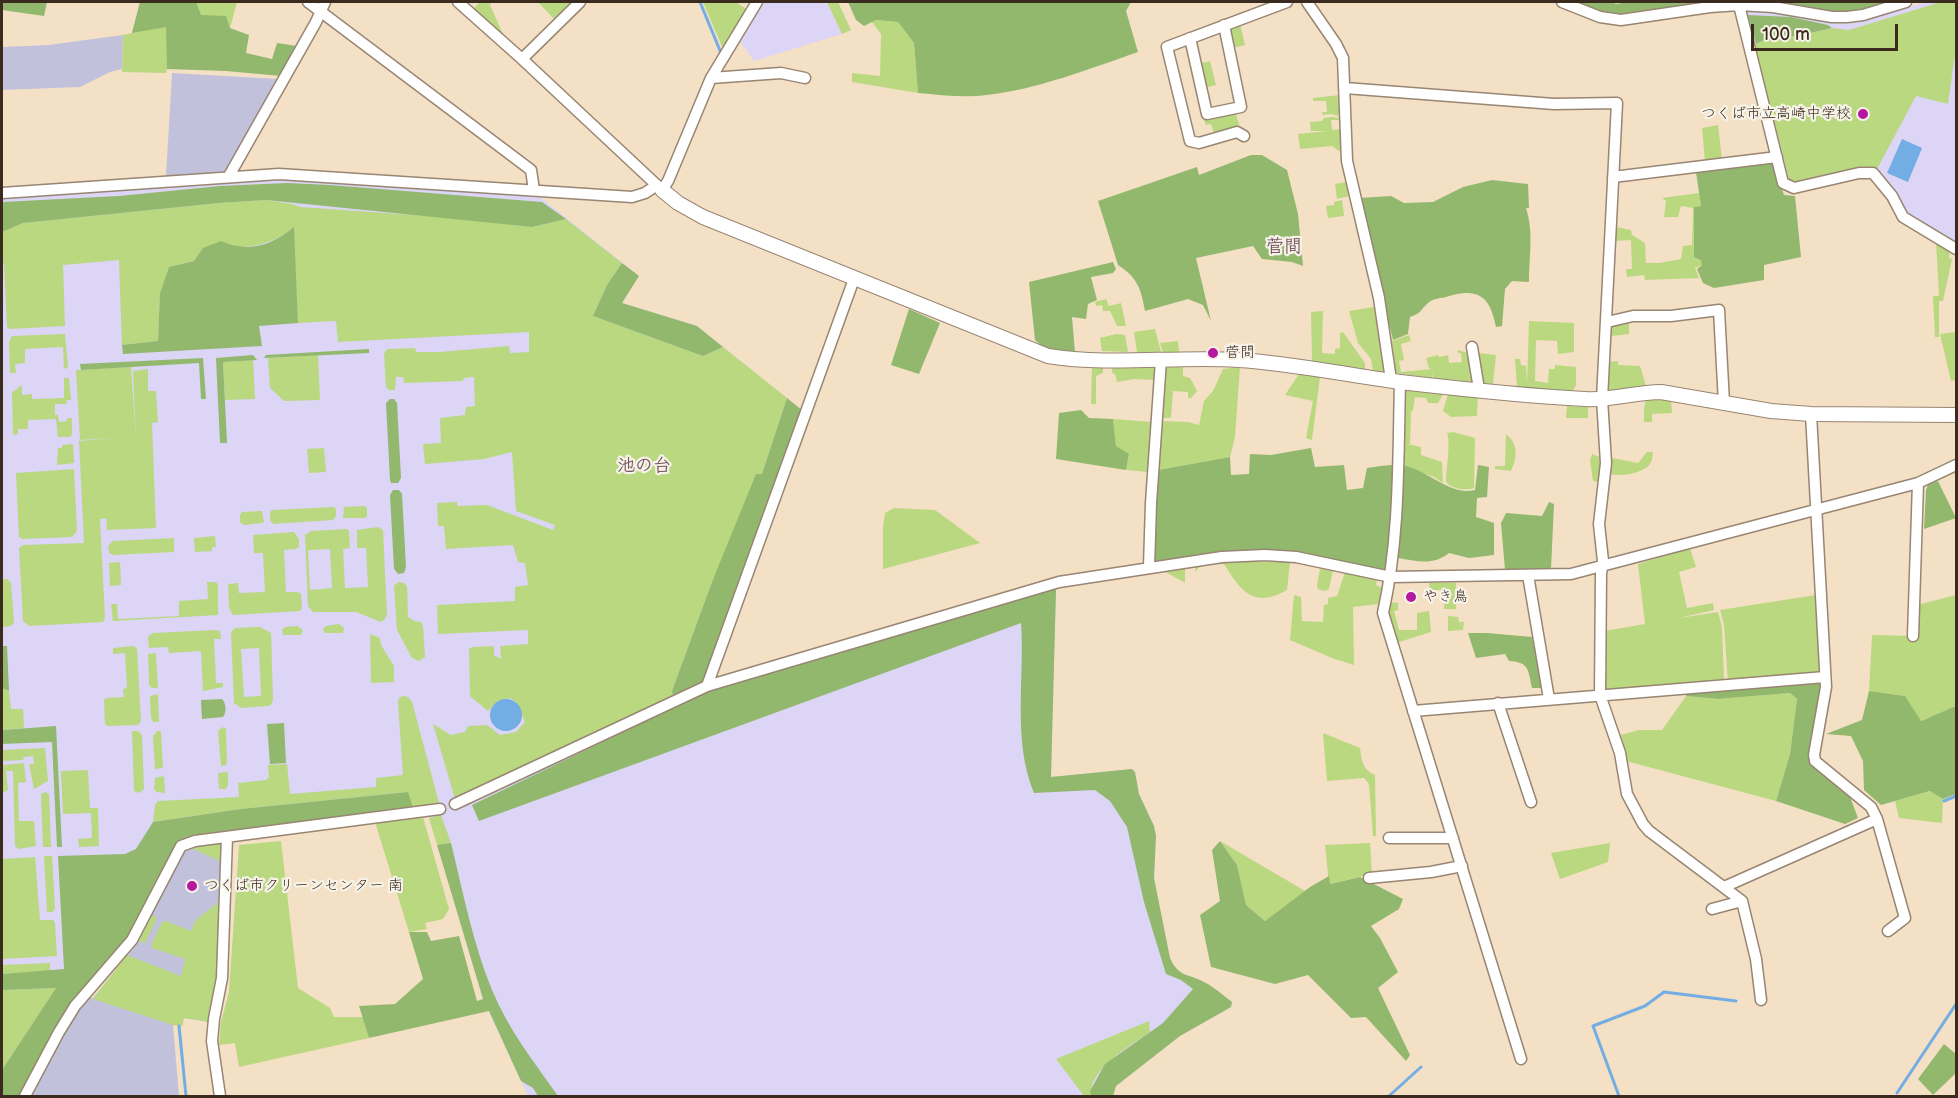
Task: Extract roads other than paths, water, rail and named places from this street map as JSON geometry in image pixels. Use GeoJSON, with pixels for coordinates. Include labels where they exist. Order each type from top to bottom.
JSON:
{"type":"FeatureCollection","features":[{"type":"Feature","properties":{"kind":"street"},"geometry":{"type":"LineString","coordinates":[[308,2],[531,171],[534,190]]}},
{"type":"Feature","properties":{"kind":"street"},"geometry":{"type":"LineString","coordinates":[[229,176],[325,2]]}},
{"type":"Feature","properties":{"kind":"street"},"geometry":{"type":"LineString","coordinates":[[458,2],[678,203],[704,217],[1048,356],[1077,360],[1210,359],[1268,362],[1395,381],[1479,390],[1602,399],[1661,392],[1771,411],[1810,414],[1956,415]]}},
{"type":"Feature","properties":{"kind":"street"},"geometry":{"type":"LineString","coordinates":[[522,59],[580,2]]}},
{"type":"Feature","properties":{"kind":"street"},"geometry":{"type":"LineString","coordinates":[[2,193],[279,174],[632,197],[660,188],[668,181],[711,78],[757,2]]}},
{"type":"Feature","properties":{"kind":"street"},"geometry":{"type":"LineString","coordinates":[[1244,136],[1237,132],[1199,143],[1190,141],[1167,47],[1287,2]]}},
{"type":"Feature","properties":{"kind":"street"},"geometry":{"type":"LineString","coordinates":[[1306,2],[1342,53],[1345,64],[1347,160],[1379,298],[1395,381],[1397,484],[1391,577],[1383,613],[1521,1059]]}},
{"type":"Feature","properties":{"kind":"street"},"geometry":{"type":"LineString","coordinates":[[1562,2],[1600,17],[1621,20],[1739,5],[1847,17],[1863,15],[1906,2]]}},
{"type":"Feature","properties":{"kind":"street"},"geometry":{"type":"LineString","coordinates":[[1739,5],[1783,183],[1790,188],[1866,172],[1873,173],[1892,196],[1903,217],[1956,249]]}},
{"type":"Feature","properties":{"kind":"street"},"geometry":{"type":"LineString","coordinates":[[1190,38],[1207,114],[1241,107],[1224,25]]}},
{"type":"Feature","properties":{"kind":"street"},"geometry":{"type":"LineString","coordinates":[[711,78],[781,74],[805,78]]}},
{"type":"Feature","properties":{"kind":"street"},"geometry":{"type":"LineString","coordinates":[[1345,88],[1554,104],[1617,103],[1602,399],[1606,463],[1599,524],[1603,566],[1601,574],[1600,695],[1620,753],[1628,794],[1643,824],[1696,868],[1742,901],[1756,959],[1761,1000]]}},
{"type":"Feature","properties":{"kind":"street"},"geometry":{"type":"LineString","coordinates":[[1613,177],[1777,157]]}},
{"type":"Feature","properties":{"kind":"street"},"geometry":{"type":"LineString","coordinates":[[706,686],[854,279]]}},
{"type":"Feature","properties":{"kind":"street"},"geometry":{"type":"LineString","coordinates":[[1607,322],[1633,316],[1671,316],[1719,310],[1724,403]]}},
{"type":"Feature","properties":{"kind":"street"},"geometry":{"type":"LineString","coordinates":[[1472,347],[1479,390]]}},
{"type":"Feature","properties":{"kind":"street"},"geometry":{"type":"LineString","coordinates":[[1149,567],[1151,492],[1161,360]]}},
{"type":"Feature","properties":{"kind":"street"},"geometry":{"type":"LineString","coordinates":[[1810,414],[1826,687],[1814,754],[1815,761],[1871,807],[1877,819],[1905,918],[1888,931]]}},
{"type":"Feature","properties":{"kind":"street"},"geometry":{"type":"LineString","coordinates":[[455,804],[706,686],[1052,584],[1222,557],[1265,555],[1296,557],[1391,577],[1571,574],[1918,483],[1956,465]]}},
{"type":"Feature","properties":{"kind":"street"},"geometry":{"type":"LineString","coordinates":[[1913,636],[1918,483]]}},
{"type":"Feature","properties":{"kind":"street"},"geometry":{"type":"LineString","coordinates":[[1528,575],[1549,699]]}},
{"type":"Feature","properties":{"kind":"street"},"geometry":{"type":"LineString","coordinates":[[1413,711],[1825,677]]}},
{"type":"Feature","properties":{"kind":"street"},"geometry":{"type":"LineString","coordinates":[[1498,703],[1531,802]]}},
{"type":"Feature","properties":{"kind":"street"},"geometry":{"type":"LineString","coordinates":[[25,1096],[75,1006],[132,940],[182,846],[195,841],[440,809]]}},
{"type":"Feature","properties":{"kind":"street"},"geometry":{"type":"LineString","coordinates":[[1724,886],[1877,819]]}},
{"type":"Feature","properties":{"kind":"street"},"geometry":{"type":"LineString","coordinates":[[220,1096],[212,1041],[222,978],[227,837]]}},
{"type":"Feature","properties":{"kind":"street"},"geometry":{"type":"LineString","coordinates":[[1389,838],[1453,838]]}},
{"type":"Feature","properties":{"kind":"street"},"geometry":{"type":"LineString","coordinates":[[1369,878],[1431,872],[1462,866]]}},
{"type":"Feature","properties":{"kind":"street"},"geometry":{"type":"LineString","coordinates":[[1712,909],[1742,901]]}},
{"type":"Feature","properties":{"kind":"water"},"geometry":{"type":"Polygon","coordinates":[[[1902,139],[1922,148],[1908,182],[1887,173],[1902,139]]]}},
{"type":"Feature","properties":{"kind":"water"},"geometry":{"type":"Polygon","coordinates":[[[506,699],[517,704],[522,715],[517,726],[506,731],[495,726],[490,715],[495,704],[506,699]]]}},
{"type":"Feature","properties":{"kind":"waterway"},"geometry":{"type":"LineString","coordinates":[[700,2],[721,53]]}},
{"type":"Feature","properties":{"kind":"waterway"},"geometry":{"type":"LineString","coordinates":[[1944,801],[1956,796]]}},
{"type":"Feature","properties":{"kind":"waterway"},"geometry":{"type":"LineString","coordinates":[[1619,1096],[1593,1026],[1645,1006],[1664,992],[1736,1001]]}},
{"type":"Feature","properties":{"kind":"waterway"},"geometry":{"type":"LineString","coordinates":[[1897,1093],[1956,1004]]}},
{"type":"Feature","properties":{"kind":"waterway"},"geometry":{"type":"LineString","coordinates":[[179,1026],[186,1096]]}},
{"type":"Feature","properties":{"kind":"waterway"},"geometry":{"type":"LineString","coordinates":[[1389,1096],[1421,1067]]}},
{"type":"Feature","properties":{"kind":"place","name":"つくば市立高崎中学校"},"geometry":{"type":"Point","coordinates":[1863,114]}},
{"type":"Feature","properties":{"kind":"place","name":"菅間"},"geometry":{"type":"Point","coordinates":[1213,353]}},
{"type":"Feature","properties":{"kind":"place","name":"やき鳥"},"geometry":{"type":"Point","coordinates":[1411,597]}},
{"type":"Feature","properties":{"kind":"place","name":"つくば市クリーンセンター 南"},"geometry":{"type":"Point","coordinates":[192,886]}},
{"type":"Feature","properties":{"kind":"district","name":"菅間"},"geometry":{"type":"Point","coordinates":[1284,247]}},
{"type":"Feature","properties":{"kind":"district","name":"池の台"},"geometry":{"type":"Point","coordinates":[644,466]}}]}
